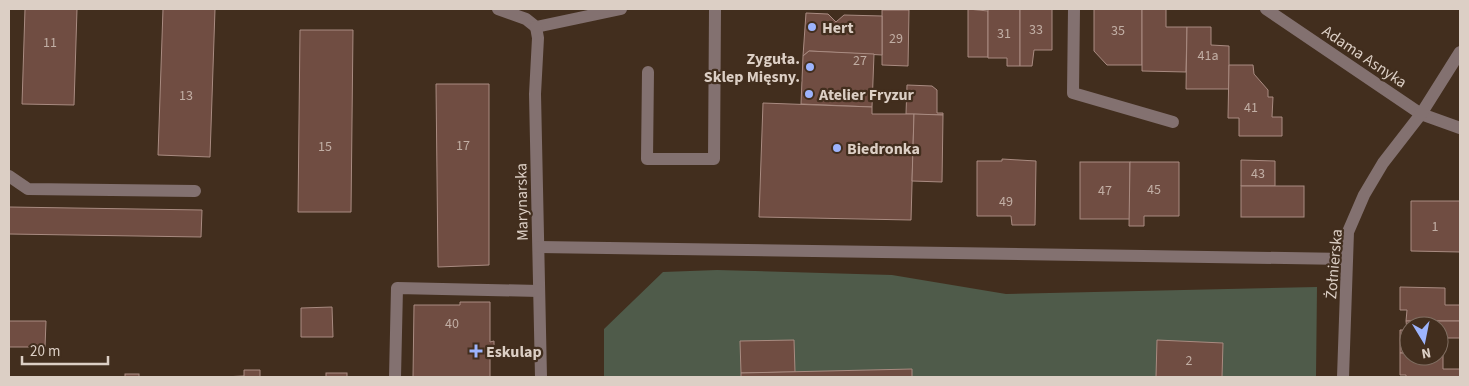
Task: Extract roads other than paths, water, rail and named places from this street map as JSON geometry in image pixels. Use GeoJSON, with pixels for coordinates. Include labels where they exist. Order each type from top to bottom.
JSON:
{"type":"FeatureCollection","features":[{"type":"Feature","properties":{"kind":"street"},"geometry":{"type":"LineString","coordinates":[[498,9],[526,19],[536,27],[621,9]]}},
{"type":"Feature","properties":{"kind":"street"},"geometry":{"type":"LineString","coordinates":[[648,72],[647,159],[714,159],[715,9]]}},
{"type":"Feature","properties":{"kind":"street"},"geometry":{"type":"LineString","coordinates":[[1074,9],[1073,93],[1173,122]]}},
{"type":"Feature","properties":{"kind":"street","name":"Adama Asnyka"},"geometry":{"type":"LineString","coordinates":[[1266,9],[1421,114],[1460,128]]}},
{"type":"Feature","properties":{"kind":"street","name":"Marynarska"},"geometry":{"type":"LineString","coordinates":[[536,27],[541,377]]}},
{"type":"Feature","properties":{"kind":"street","name":"Żołnierska"},"geometry":{"type":"LineString","coordinates":[[1343,377],[1348,232],[1364,195],[1383,164],[1421,114],[1460,52]]}},
{"type":"Feature","properties":{"kind":"street"},"geometry":{"type":"LineString","coordinates":[[9,176],[28,189],[196,191]]}},
{"type":"Feature","properties":{"kind":"street"},"geometry":{"type":"LineString","coordinates":[[538,247],[1347,259]]}},
{"type":"Feature","properties":{"kind":"street"},"geometry":{"type":"LineString","coordinates":[[395,377],[398,288],[539,291]]}},
{"type":"Feature","properties":{"kind":"place","name":"Hert"},"geometry":{"type":"Point","coordinates":[812,27]}},
{"type":"Feature","properties":{"kind":"place","name":"Zyguła. Sklep Mięsny."},"geometry":{"type":"Point","coordinates":[810,67]}},
{"type":"Feature","properties":{"kind":"place","name":"Atelier Fryzur"},"geometry":{"type":"Point","coordinates":[809,94]}},
{"type":"Feature","properties":{"kind":"place","name":"Biedronka"},"geometry":{"type":"Point","coordinates":[837,148]}},
{"type":"Feature","properties":{"kind":"place","name":"Eskulap"},"geometry":{"type":"Point","coordinates":[476,351]}}]}
